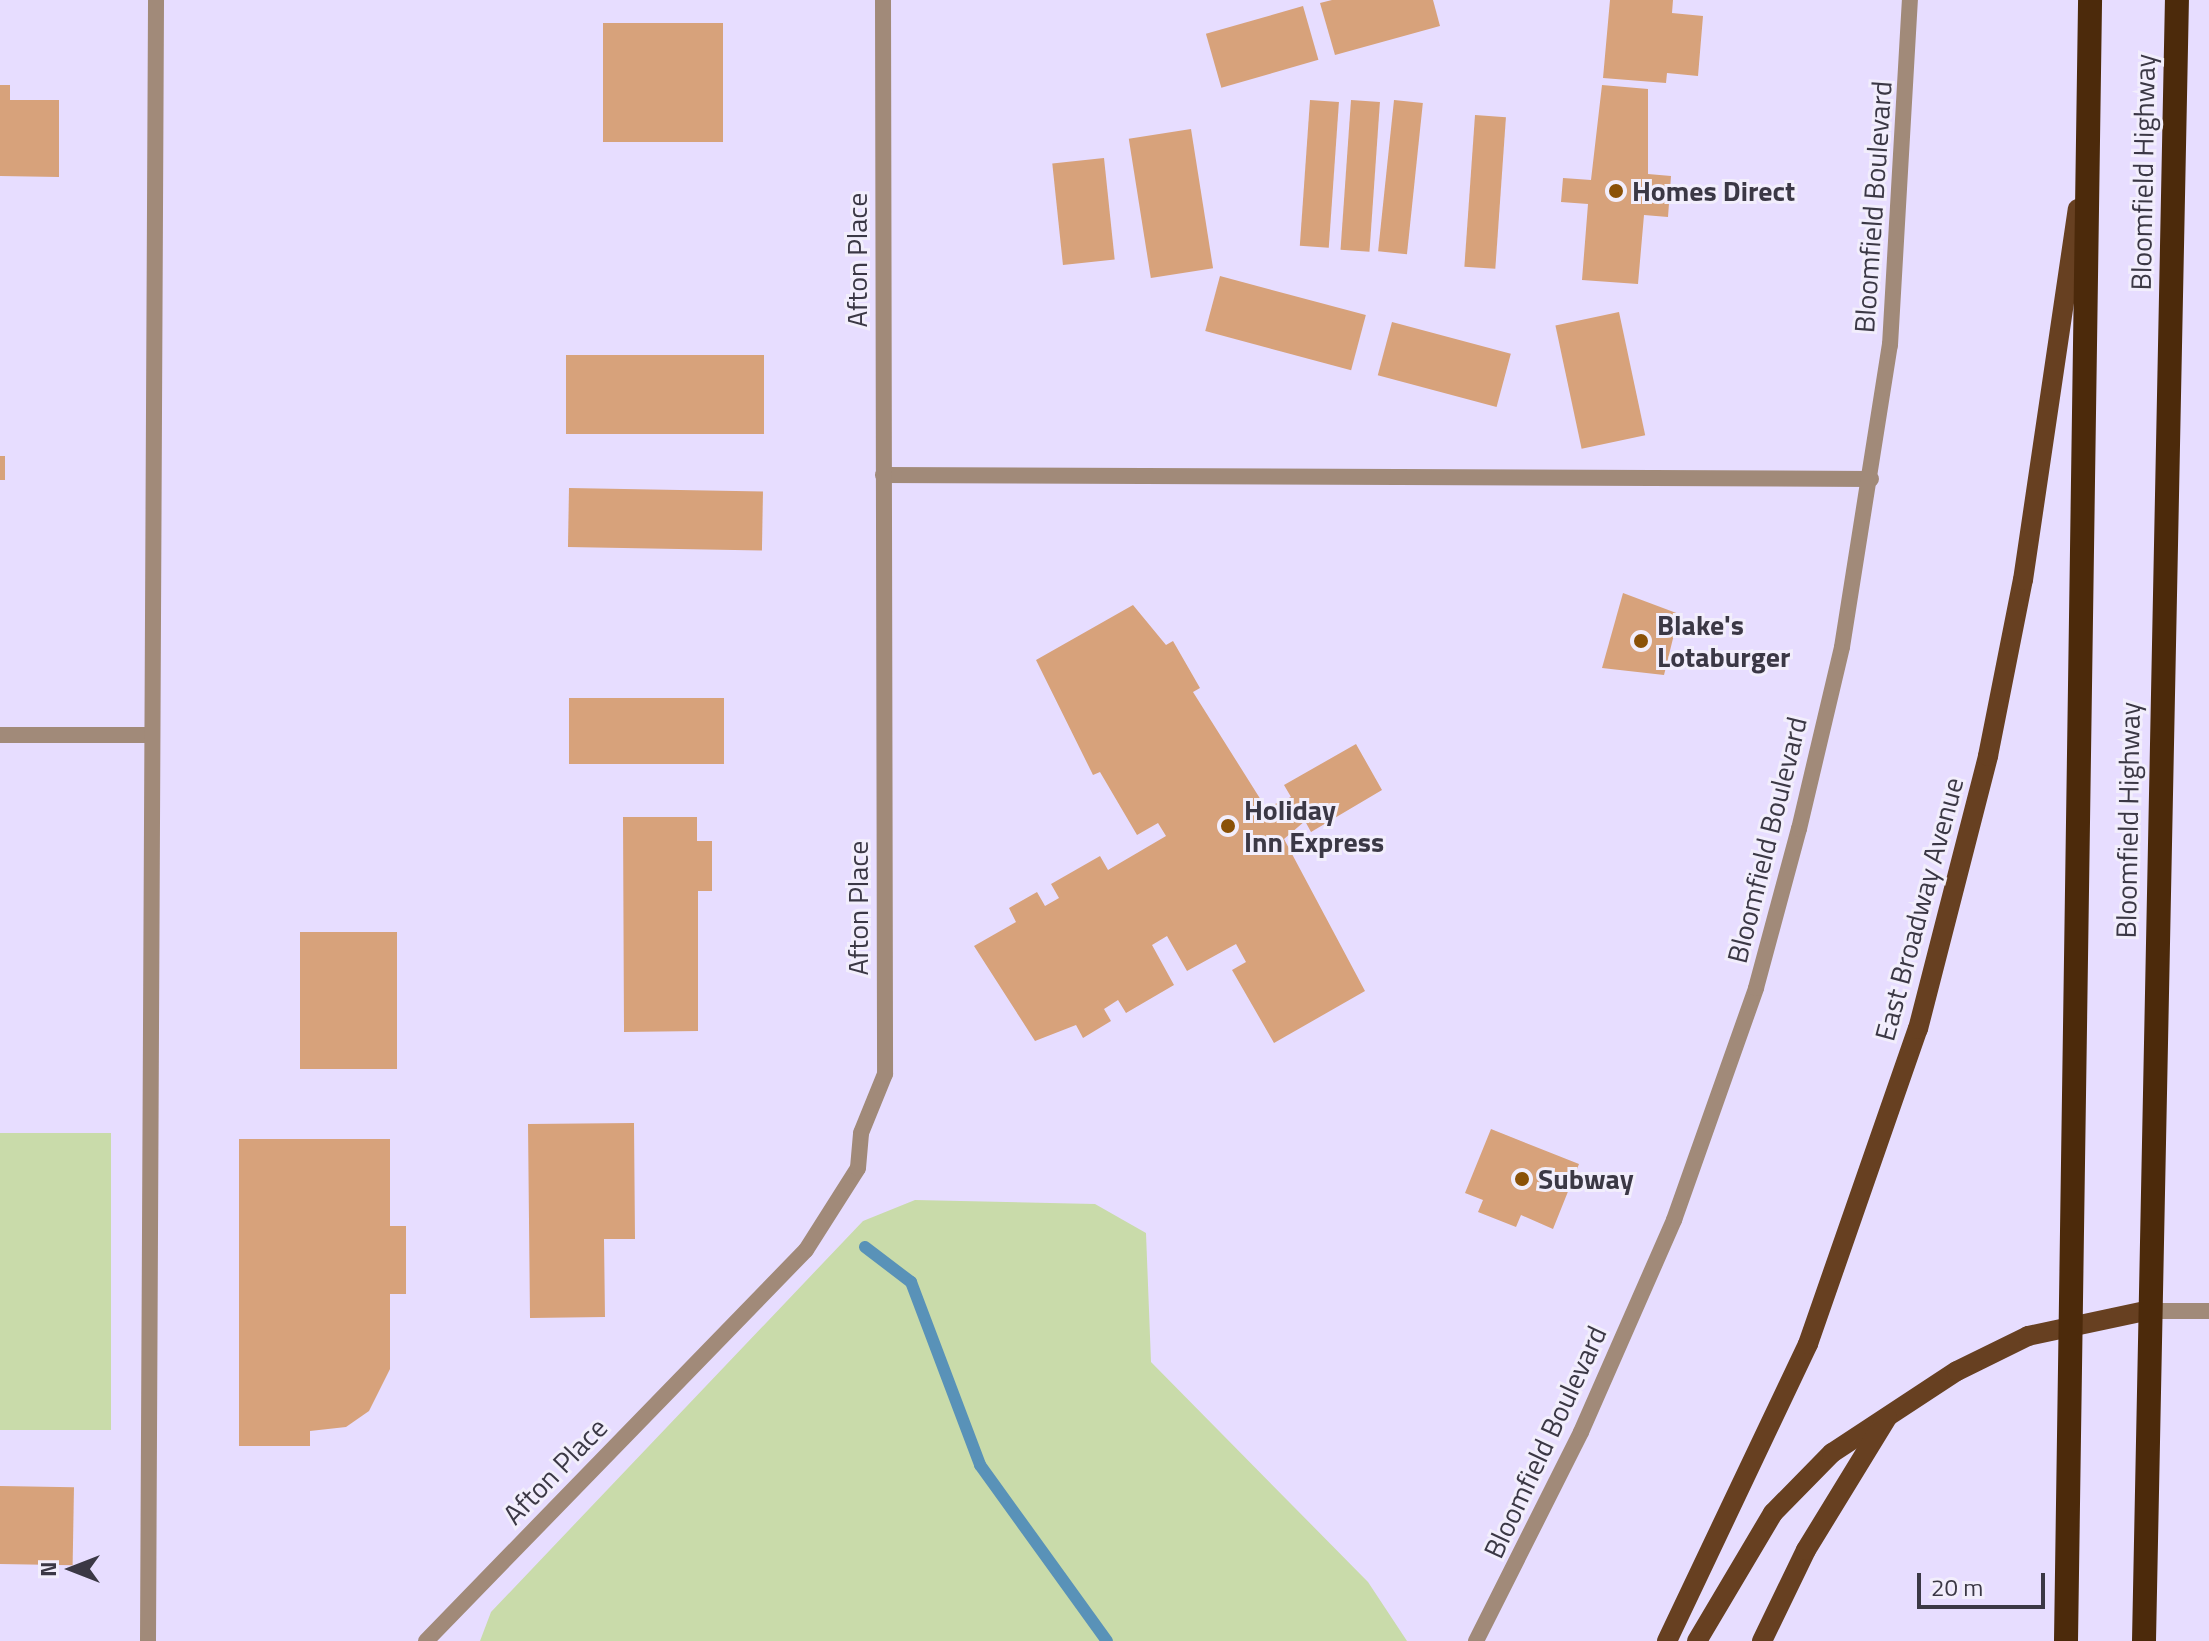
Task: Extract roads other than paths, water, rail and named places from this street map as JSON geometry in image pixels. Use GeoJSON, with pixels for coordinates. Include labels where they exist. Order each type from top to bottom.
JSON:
{"type":"FeatureCollection","features":[{"type":"Feature","properties":{"kind":"highway","name":"Bloomfield Highway"},"geometry":{"type":"LineString","coordinates":[[2066,1641],[2090,0]]}},
{"type":"Feature","properties":{"kind":"highway","name":"Bloomfield Highway"},"geometry":{"type":"LineString","coordinates":[[2144,1641],[2146,1311],[2177,0]]}},
{"type":"Feature","properties":{"kind":"main road","name":"East Broadway Avenue"},"geometry":{"type":"LineString","coordinates":[[1667,1641],[1808,1344],[1918,1029],[1985,771],[2023,580],[2086,150]]}},
{"type":"Feature","properties":{"kind":"main road"},"geometry":{"type":"LineString","coordinates":[[1697,1641],[1783,1501],[1832,1453],[1891,1412],[1992,1353],[2070,1324],[2146,1311]]}},
{"type":"Feature","properties":{"kind":"main road"},"geometry":{"type":"LineString","coordinates":[[1762,1641],[1806,1550],[1891,1412]]}},
{"type":"Feature","properties":{"kind":"street"},"geometry":{"type":"LineString","coordinates":[[148,1641],[156,0]]}},
{"type":"Feature","properties":{"kind":"street","name":"Afton Place"},"geometry":{"type":"LineString","coordinates":[[426,1641],[806,1250],[858,1168],[861,1133],[885,1074],[883,0]]}},
{"type":"Feature","properties":{"kind":"street","name":"Bloomfield Boulevard"},"geometry":{"type":"LineString","coordinates":[[1476,1641],[1612,1365],[1726,1076],[1799,829],[1871,479],[1898,255],[1910,0]]}},
{"type":"Feature","properties":{"kind":"street"},"geometry":{"type":"LineString","coordinates":[[883,475],[1871,479]]}},
{"type":"Feature","properties":{"kind":"street"},"geometry":{"type":"LineString","coordinates":[[0,735],[151,735]]}},
{"type":"Feature","properties":{"kind":"street"},"geometry":{"type":"LineString","coordinates":[[2146,1311],[2209,1311]]}},
{"type":"Feature","properties":{"kind":"waterway"},"geometry":{"type":"LineString","coordinates":[[865,1247],[911,1282],[980,1465],[1107,1641]]}},
{"type":"Feature","properties":{"kind":"place","name":"Homes Direct"},"geometry":{"type":"Point","coordinates":[1616,191]}},
{"type":"Feature","properties":{"kind":"place","name":"Blake's Lotaburger"},"geometry":{"type":"Point","coordinates":[1641,641]}},
{"type":"Feature","properties":{"kind":"place","name":"Holiday Inn Express"},"geometry":{"type":"Point","coordinates":[1228,826]}},
{"type":"Feature","properties":{"kind":"place","name":"Subway"},"geometry":{"type":"Point","coordinates":[1522,1179]}}]}
